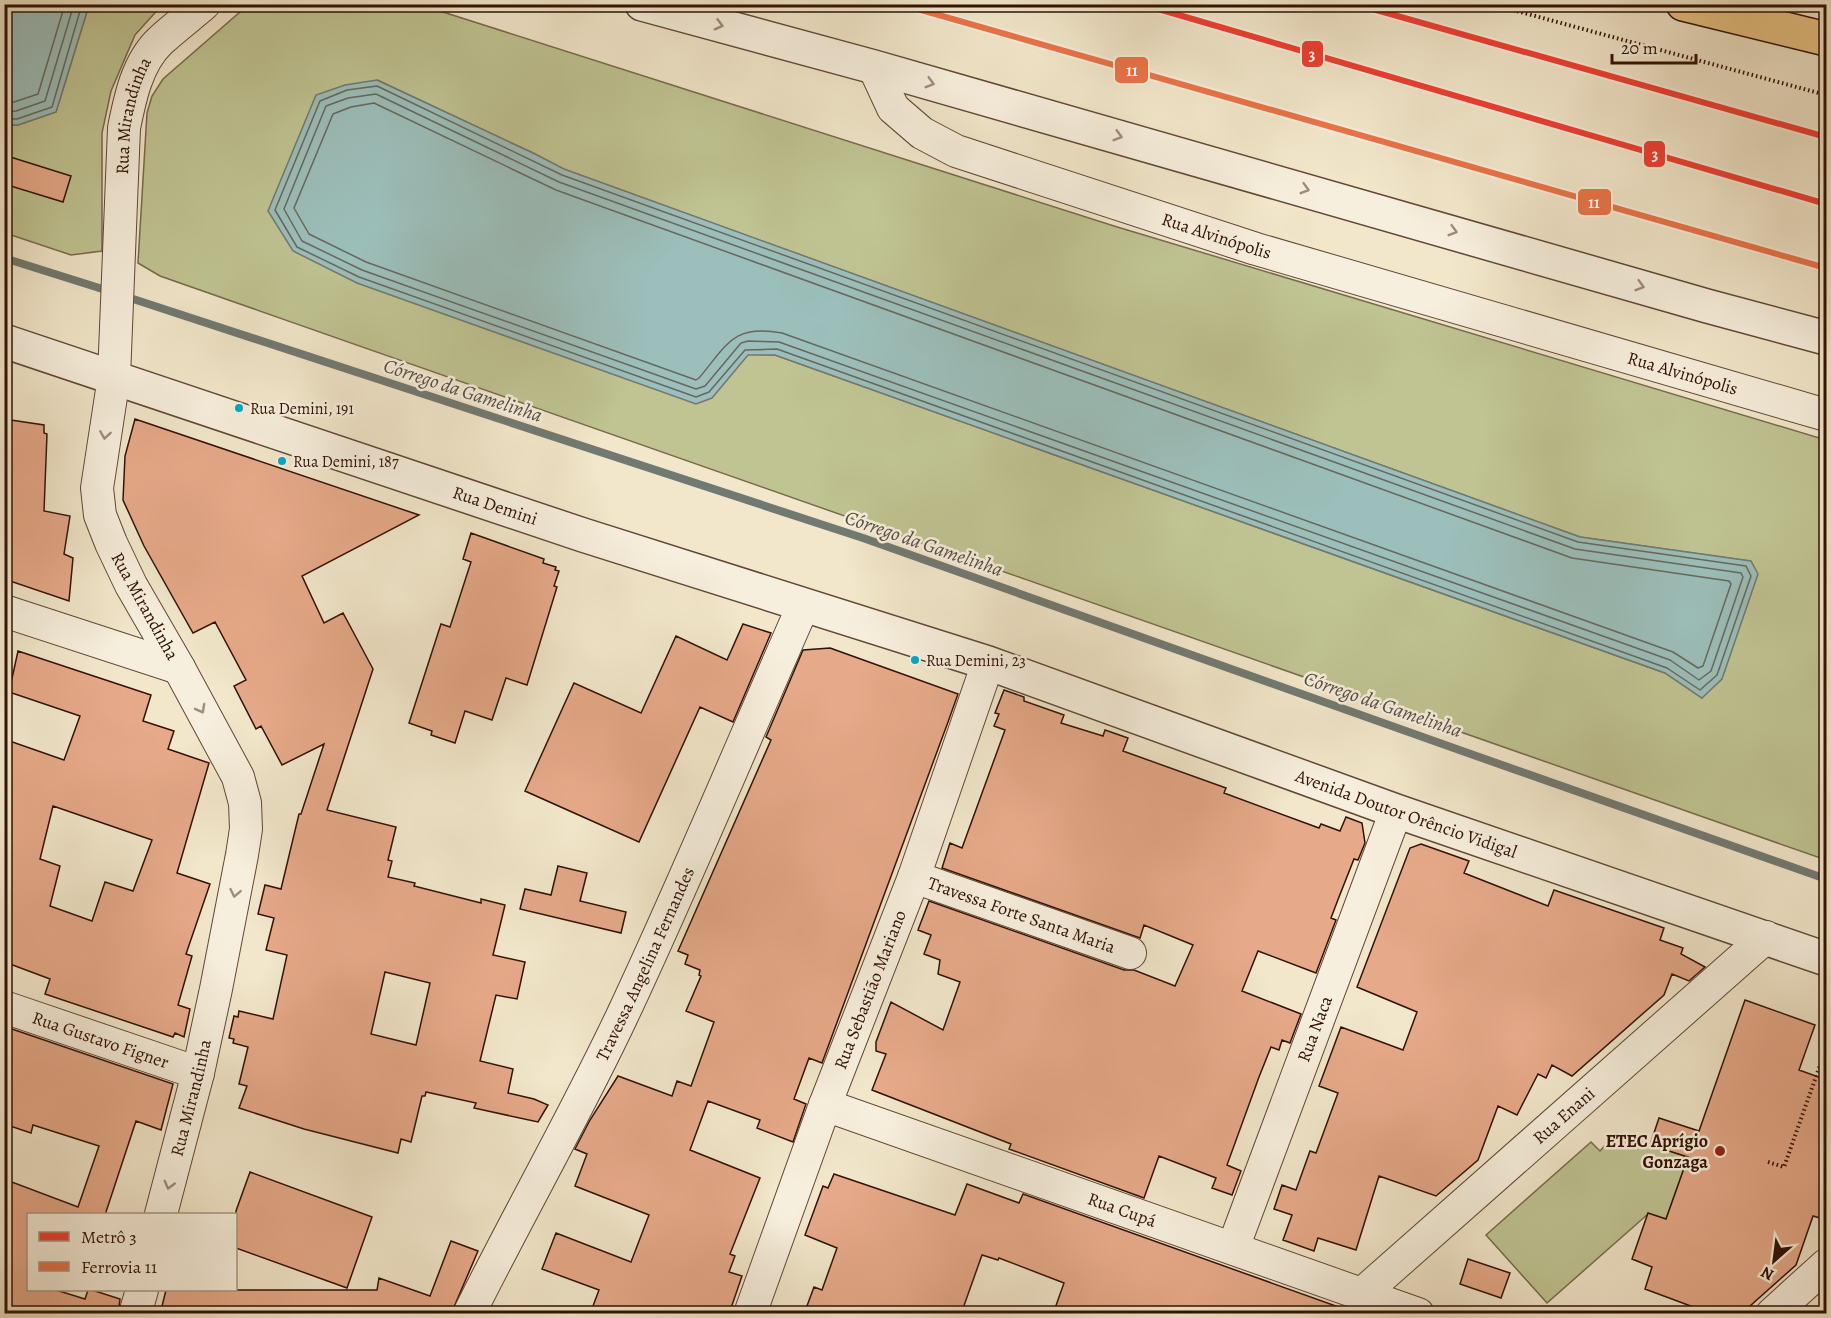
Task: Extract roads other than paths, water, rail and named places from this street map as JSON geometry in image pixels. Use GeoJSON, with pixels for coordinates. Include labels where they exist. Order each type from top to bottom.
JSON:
{"type":"FeatureCollection","features":[{"type":"Feature","properties":{"kind":"highway"},"geometry":{"type":"LineString","coordinates":[[1683,4],[1827,39]]}},
{"type":"Feature","properties":{"kind":"highway"},"geometry":{"type":"LineString","coordinates":[[1770,4],[1827,20]]}},
{"type":"Feature","properties":{"kind":"street","name":"Rua Mirandinha"},"geometry":{"type":"LineString","coordinates":[[162,1213],[198,1073],[242,855],[246,829],[245,803],[238,777],[131,585],[100,515],[97,488],[114,377],[124,128],[141,69],[158,42],[204,4]]}},
{"type":"Feature","properties":{"kind":"street"},"geometry":{"type":"LineString","coordinates":[[642,4],[874,67],[1827,338]]}},
{"type":"Feature","properties":{"kind":"street","name":"Rua Alvinópolis"},"geometry":{"type":"LineString","coordinates":[[874,67],[893,108],[921,133],[956,151],[1256,249],[1827,415]]}},
{"type":"Feature","properties":{"kind":"street","name":"Rua Demini"},"geometry":{"type":"LineString","coordinates":[[4,341],[583,535],[988,663]]}},
{"type":"Feature","properties":{"kind":"street","name":"Travessa Angelina Fernandes"},"geometry":{"type":"LineString","coordinates":[[469,1314],[580,1103],[623,1013],[803,606]]}},
{"type":"Feature","properties":{"kind":"street"},"geometry":{"type":"LineString","coordinates":[[4,611],[179,668]]}},
{"type":"Feature","properties":{"kind":"street","name":"Avenida Doutor Orêncio Vidigal"},"geometry":{"type":"LineString","coordinates":[[988,663],[1396,811],[1827,959]]}},
{"type":"Feature","properties":{"kind":"street","name":"Rua Sebastião Mariano"},"geometry":{"type":"LineString","coordinates":[[750,1314],[825,1105],[914,877],[988,663]]}},
{"type":"Feature","properties":{"kind":"street","name":"Rua Naca"},"geometry":{"type":"LineString","coordinates":[[1233,1248],[1396,811]]}},
{"type":"Feature","properties":{"kind":"street","name":"Travessa Forte Santa Maria"},"geometry":{"type":"LineString","coordinates":[[914,877],[1130,952]]}},
{"type":"Feature","properties":{"kind":"street","name":"Rua Enani"},"geometry":{"type":"LineString","coordinates":[[1363,1293],[1766,937]]}},
{"type":"Feature","properties":{"kind":"street","name":"Rua Gustavo Figner"},"geometry":{"type":"LineString","coordinates":[[4,1007],[198,1073]]}},
{"type":"Feature","properties":{"kind":"street","name":"Rua Cupá"},"geometry":{"type":"LineString","coordinates":[[825,1105],[1417,1313]]}},
{"type":"Feature","properties":{"kind":"street"},"geometry":{"type":"LineString","coordinates":[[1772,1314],[1827,1266]]}},
{"type":"Feature","properties":{"kind":"street"},"geometry":{"type":"LineString","coordinates":[[135,1314],[142,1291]]}},
{"type":"Feature","properties":{"kind":"water"},"geometry":{"type":"Polygon","coordinates":[[[4,5],[89,5],[56,112],[18,125],[5,125],[4,5]]]}},
{"type":"Feature","properties":{"kind":"water"},"geometry":{"type":"Polygon","coordinates":[[[377,80],[564,169],[1580,537],[1751,561],[1758,574],[1722,679],[1702,698],[1665,673],[775,355],[748,355],[712,398],[696,404],[357,283],[293,251],[268,211],[316,95],[345,85],[377,80]]]}},
{"type":"Feature","properties":{"kind":"waterway","name":"Córrego da Gamelinha"},"geometry":{"type":"LineString","coordinates":[[4,258],[112,292]]}},
{"type":"Feature","properties":{"kind":"waterway","name":"Córrego da Gamelinha"},"geometry":{"type":"LineString","coordinates":[[124,296],[863,538],[1826,879]]}},
{"type":"Feature","properties":{"kind":"metro line","name":"3"},"geometry":{"type":"LineString","coordinates":[[1141,4],[1826,204]]}},
{"type":"Feature","properties":{"kind":"metro line","name":"3"},"geometry":{"type":"LineString","coordinates":[[1355,4],[1826,137]]}},
{"type":"Feature","properties":{"kind":"rail line","name":"11"},"geometry":{"type":"LineString","coordinates":[[900,4],[1826,268]]}},
{"type":"Feature","properties":{"kind":"place","name":"Rua Demini, 191"},"geometry":{"type":"Point","coordinates":[239,408]}},
{"type":"Feature","properties":{"kind":"place","name":"Rua Demini, 187"},"geometry":{"type":"Point","coordinates":[282,461]}},
{"type":"Feature","properties":{"kind":"place","name":"Rua Demini, 23"},"geometry":{"type":"Point","coordinates":[915,660]}},
{"type":"Feature","properties":{"kind":"place","name":"ETEC Aprígio Gonzaga"},"geometry":{"type":"Point","coordinates":[1720,1151]}}]}
